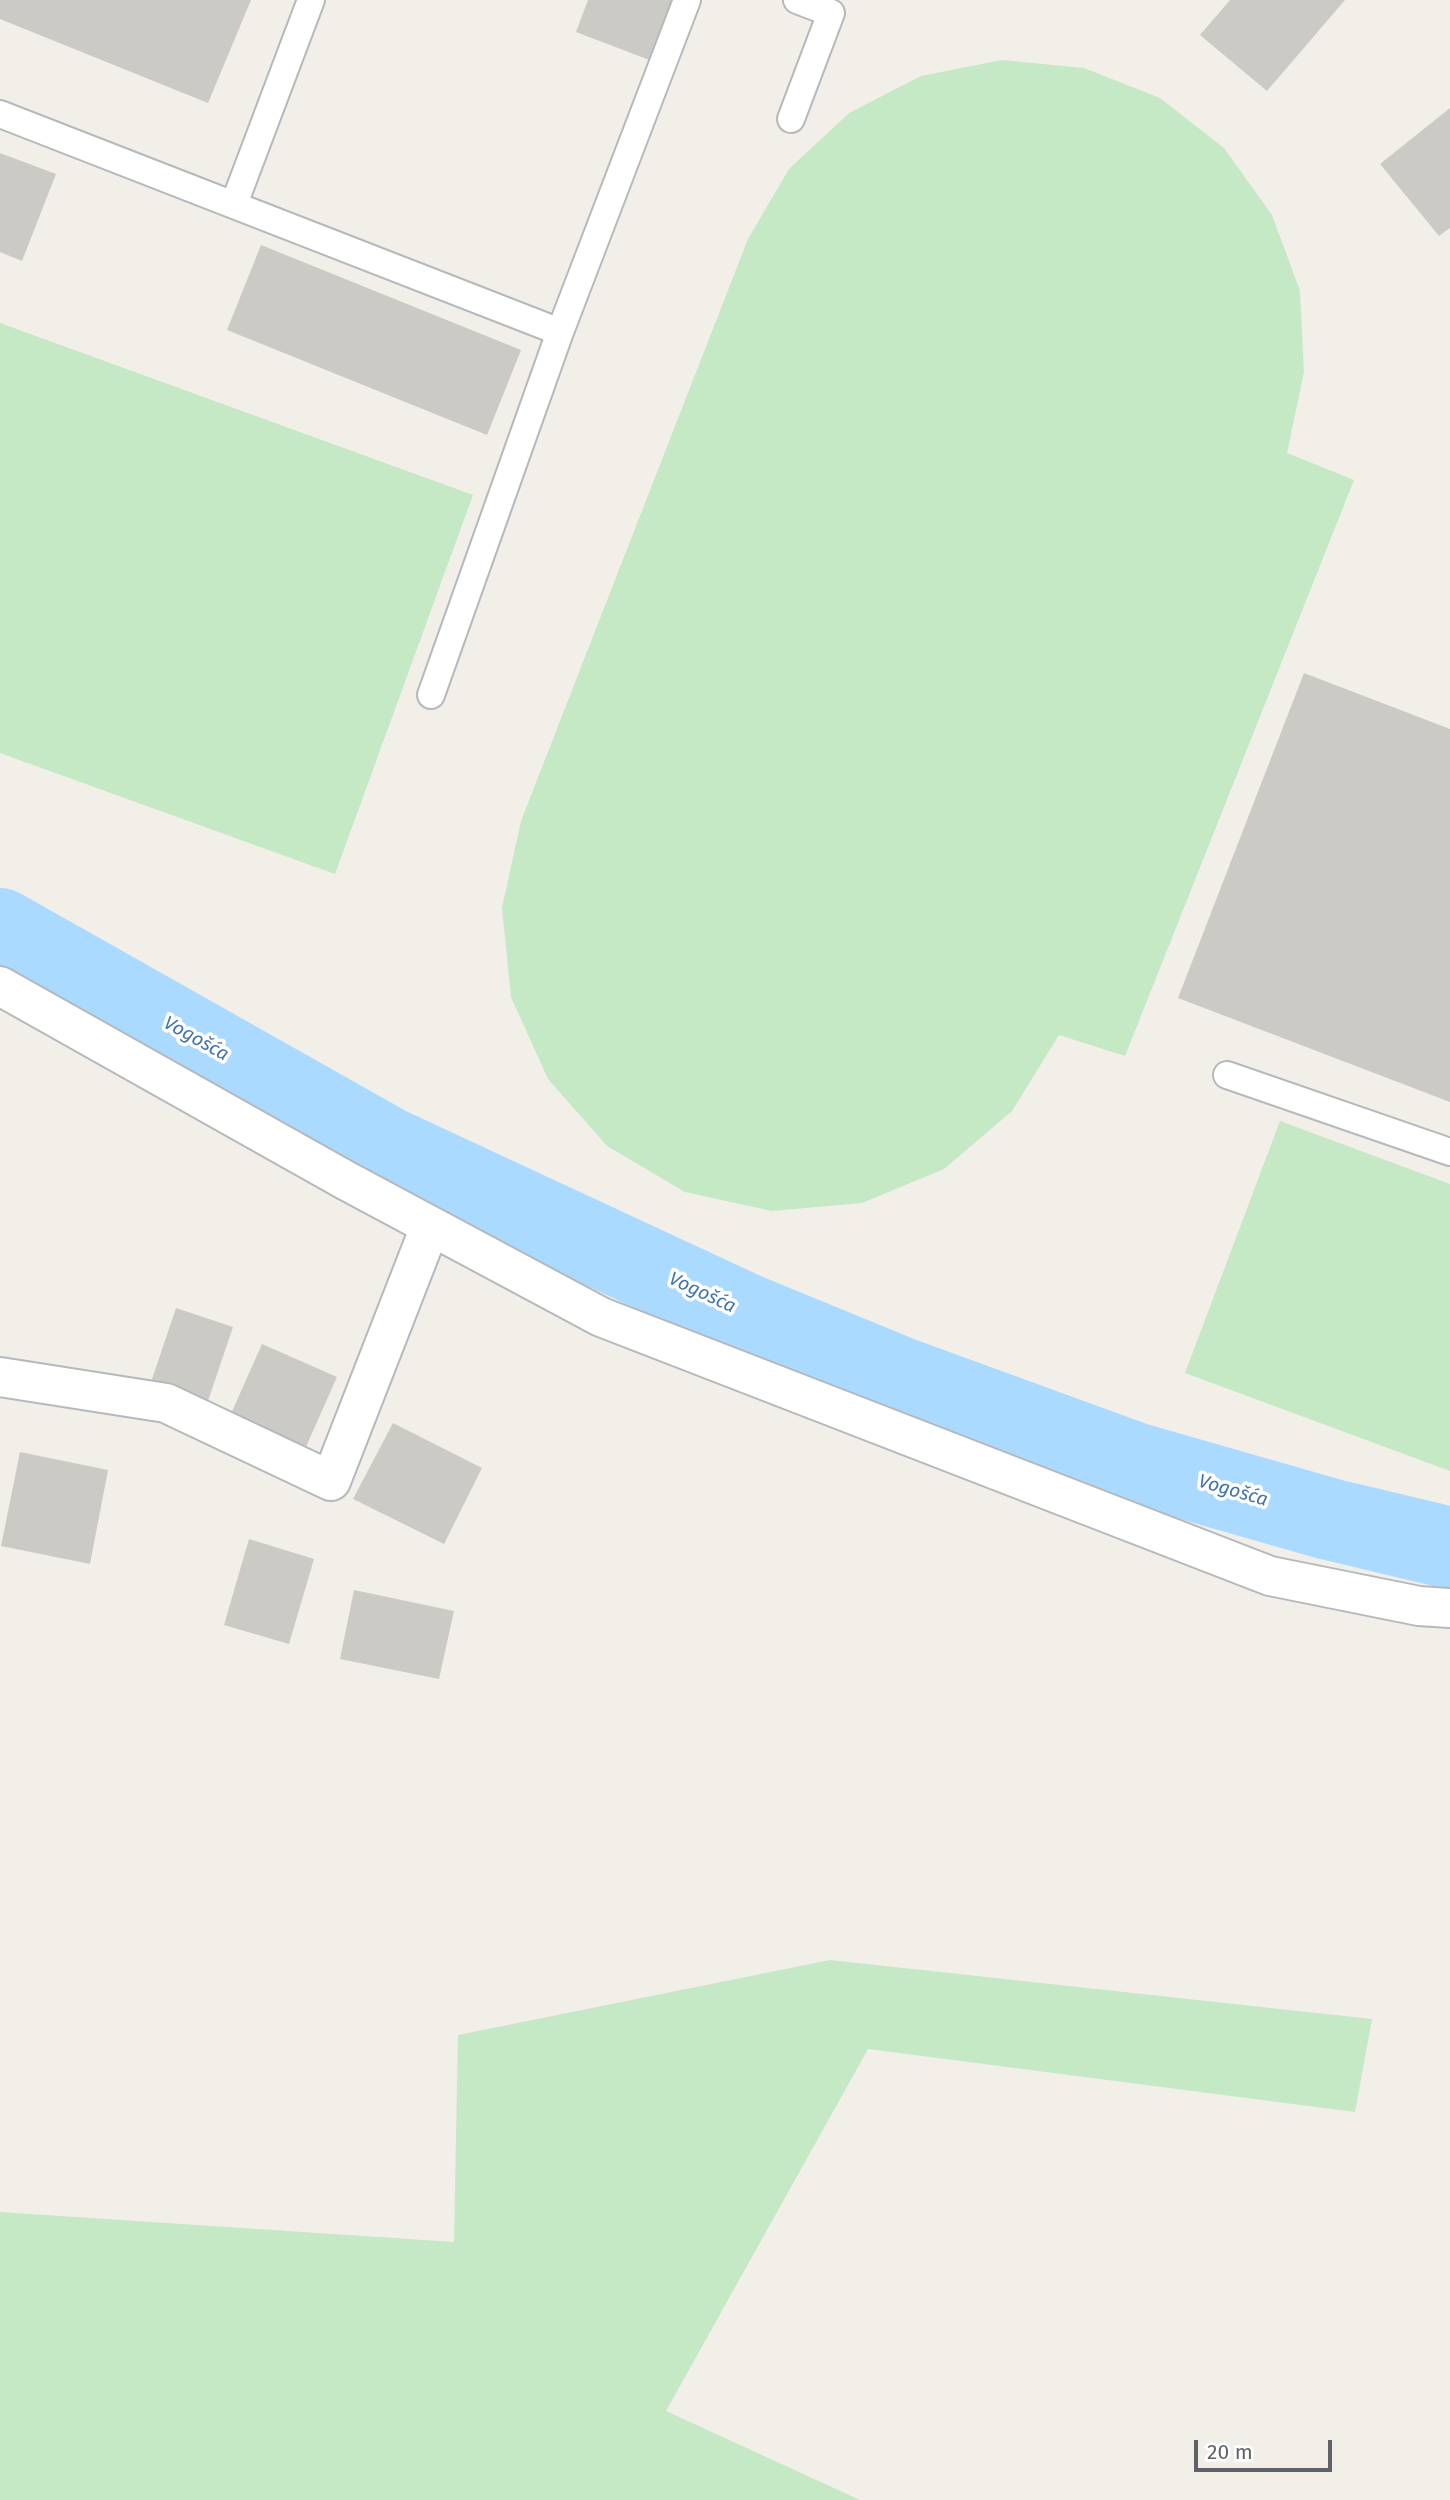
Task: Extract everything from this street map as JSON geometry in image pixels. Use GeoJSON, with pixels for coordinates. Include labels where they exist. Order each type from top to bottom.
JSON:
{"type":"FeatureCollection","features":[{"type":"Feature","properties":{"kind":"street"},"geometry":{"type":"LineString","coordinates":[[0,986],[430,1227],[601,1317],[1270,1576],[1419,1606],[1450,1608]]}},
{"type":"Feature","properties":{"kind":"street"},"geometry":{"type":"LineString","coordinates":[[0,1377],[166,1403],[331,1481],[430,1227]]}},
{"type":"Feature","properties":{"kind":"lane"},"geometry":{"type":"LineString","coordinates":[[234,204],[311,0]]}},
{"type":"Feature","properties":{"kind":"lane"},"geometry":{"type":"LineString","coordinates":[[430,695],[560,332],[687,0]]}},
{"type":"Feature","properties":{"kind":"lane"},"geometry":{"type":"LineString","coordinates":[[790,119],[831,13],[797,0]]}},
{"type":"Feature","properties":{"kind":"lane"},"geometry":{"type":"LineString","coordinates":[[0,114],[560,332]]}},
{"type":"Feature","properties":{"kind":"lane"},"geometry":{"type":"LineString","coordinates":[[1227,1075],[1450,1153]]}},
{"type":"Feature","properties":{"kind":"green space"},"geometry":{"type":"Polygon","coordinates":[[[1002,60],[1084,68],[1160,98],[1224,148],[1272,215],[1300,291],[1304,372],[1287,453],[1354,480],[1125,1056],[1059,1035],[1012,1111],[944,1169],[862,1203],[772,1211],[685,1192],[607,1146],[548,1079],[511,997],[502,908],[521,821],[748,239],[789,169],[849,113],[921,76],[1002,60]]]}},
{"type":"Feature","properties":{"kind":"green space"},"geometry":{"type":"Polygon","coordinates":[[[0,323],[473,495],[335,874],[0,753],[0,323]]]}},
{"type":"Feature","properties":{"kind":"green space"},"geometry":{"type":"Polygon","coordinates":[[[1280,1121],[1450,1184],[1450,1471],[1185,1373],[1280,1121]]]}},
{"type":"Feature","properties":{"kind":"green space"},"geometry":{"type":"Polygon","coordinates":[[[830,1960],[1372,2019],[1355,2112],[868,2049],[666,2411],[860,2500],[0,2500],[0,2212],[454,2242],[458,2035],[830,1960]]]}},
{"type":"Feature","properties":{"kind":"building"},"geometry":{"type":"Polygon","coordinates":[[[0,0],[251,0],[208,103],[0,19],[0,0]]]}},
{"type":"Feature","properties":{"kind":"building"},"geometry":{"type":"Polygon","coordinates":[[[588,0],[676,0],[652,61],[576,32],[588,0]]]}},
{"type":"Feature","properties":{"kind":"building"},"geometry":{"type":"Polygon","coordinates":[[[1230,0],[1345,0],[1267,91],[1200,35],[1230,0]]]}},
{"type":"Feature","properties":{"kind":"building"},"geometry":{"type":"Polygon","coordinates":[[[1450,108],[1450,228],[1439,236],[1380,164],[1450,108]]]}},
{"type":"Feature","properties":{"kind":"building"},"geometry":{"type":"Polygon","coordinates":[[[0,153],[56,174],[22,261],[0,252],[0,153]]]}},
{"type":"Feature","properties":{"kind":"building"},"geometry":{"type":"Polygon","coordinates":[[[261,245],[521,350],[487,435],[227,330],[261,245]]]}},
{"type":"Feature","properties":{"kind":"building"},"geometry":{"type":"Polygon","coordinates":[[[1304,673],[1450,729],[1450,1102],[1178,998],[1304,673]]]}},
{"type":"Feature","properties":{"kind":"building"},"geometry":{"type":"Polygon","coordinates":[[[176,1308],[233,1327],[207,1404],[150,1385],[176,1308]]]}},
{"type":"Feature","properties":{"kind":"building"},"geometry":{"type":"Polygon","coordinates":[[[262,1344],[337,1377],[305,1449],[230,1416],[262,1344]]]}},
{"type":"Feature","properties":{"kind":"building"},"geometry":{"type":"Polygon","coordinates":[[[393,1423],[482,1468],[444,1544],[353,1499],[393,1423]]]}},
{"type":"Feature","properties":{"kind":"building"},"geometry":{"type":"Polygon","coordinates":[[[20,1452],[108,1470],[90,1564],[1,1546],[20,1452]]]}},
{"type":"Feature","properties":{"kind":"building"},"geometry":{"type":"Polygon","coordinates":[[[249,1539],[314,1559],[289,1644],[224,1625],[249,1539]]]}},
{"type":"Feature","properties":{"kind":"building"},"geometry":{"type":"Polygon","coordinates":[[[354,1590],[454,1611],[439,1679],[340,1659],[354,1590]]]}},
{"type":"Feature","properties":{"kind":"waterway","name":"Vogošća"},"geometry":{"type":"LineString","coordinates":[[0,929],[388,1148],[745,1314],[901,1378],[1137,1464],[1329,1519],[1450,1548]]}}]}
